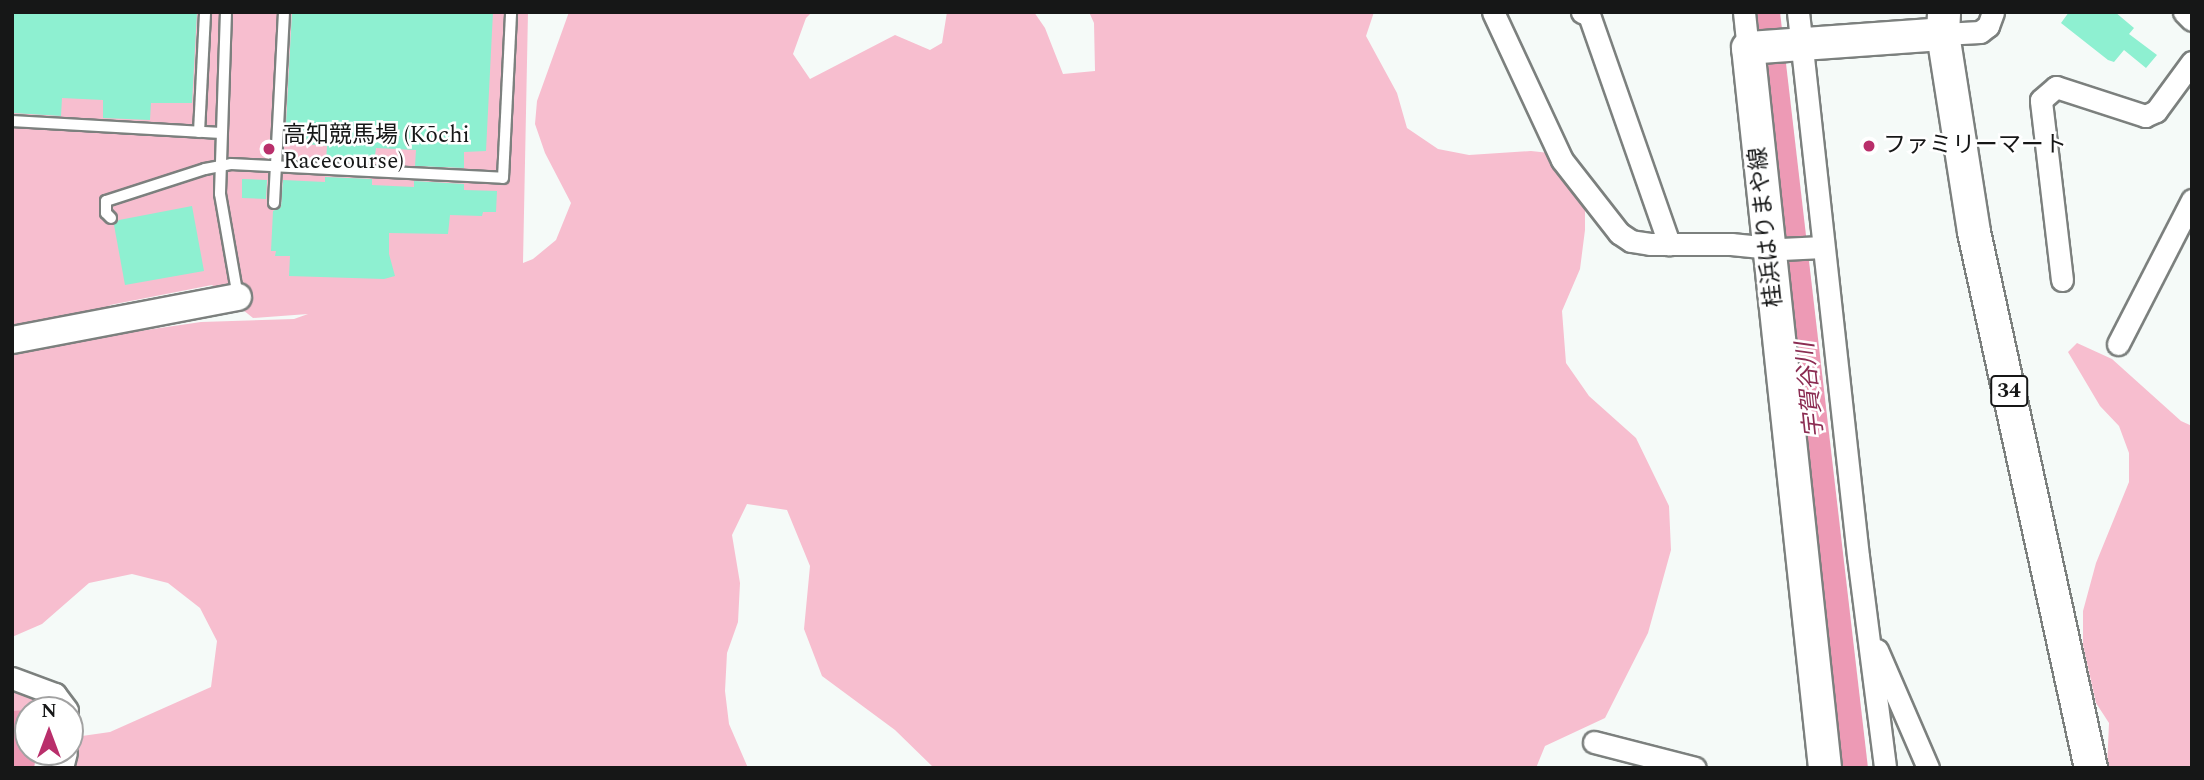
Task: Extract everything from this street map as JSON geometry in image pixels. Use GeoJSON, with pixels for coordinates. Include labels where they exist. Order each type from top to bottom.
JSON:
{"type":"FeatureCollection","features":[{"type":"Feature","properties":{"kind":"main road"},"geometry":{"type":"LineString","coordinates":[[1754,47],[1797,44],[1943,23]]}},
{"type":"Feature","properties":{"kind":"main road","name":"34"},"geometry":{"type":"LineString","coordinates":[[1943,23],[1974,232],[2091,768]]}},
{"type":"Feature","properties":{"kind":"main road","name":"桂浜はりまや線"},"geometry":{"type":"LineString","coordinates":[[1754,47],[1825,768]]}},
{"type":"Feature","properties":{"kind":"street"},"geometry":{"type":"LineString","coordinates":[[1493,12],[1562,160],[1594,205],[1619,233],[1631,241],[1669,244],[1731,244],[1775,249],[1815,247]]}},
{"type":"Feature","properties":{"kind":"street"},"geometry":{"type":"LineString","coordinates":[[1582,12],[1589,15],[1669,244]]}},
{"type":"Feature","properties":{"kind":"street"},"geometry":{"type":"LineString","coordinates":[[1744,12],[1754,47]]}},
{"type":"Feature","properties":{"kind":"street"},"geometry":{"type":"LineString","coordinates":[[1798,12],[1797,44],[1815,247],[1885,768]]}},
{"type":"Feature","properties":{"kind":"street"},"geometry":{"type":"LineString","coordinates":[[1943,23],[1980,32],[1987,26],[1993,12]]}},
{"type":"Feature","properties":{"kind":"street"},"geometry":{"type":"LineString","coordinates":[[2184,12],[2192,20]]}},
{"type":"Feature","properties":{"kind":"street"},"geometry":{"type":"LineString","coordinates":[[2062,281],[2041,100],[2056,87],[2145,116],[2156,111],[2192,62]]}},
{"type":"Feature","properties":{"kind":"street"},"geometry":{"type":"LineString","coordinates":[[2118,344],[2192,200]]}},
{"type":"Feature","properties":{"kind":"street"},"geometry":{"type":"LineString","coordinates":[[12,340],[238,297]]}},
{"type":"Feature","properties":{"kind":"street"},"geometry":{"type":"LineString","coordinates":[[1868,629],[1928,768]]}},
{"type":"Feature","properties":{"kind":"street"},"geometry":{"type":"LineString","coordinates":[[12,678],[56,696]]}},
{"type":"Feature","properties":{"kind":"street"},"geometry":{"type":"LineString","coordinates":[[1594,742],[1696,768]]}},
{"type":"Feature","properties":{"kind":"lane"},"geometry":{"type":"LineString","coordinates":[[199,132],[205,12]]}},
{"type":"Feature","properties":{"kind":"lane"},"geometry":{"type":"LineString","coordinates":[[226,12],[220,194],[238,297]]}},
{"type":"Feature","properties":{"kind":"lane"},"geometry":{"type":"LineString","coordinates":[[274,203],[284,12]]}},
{"type":"Feature","properties":{"kind":"lane"},"geometry":{"type":"LineString","coordinates":[[111,218],[106,213],[106,201],[220,166],[276,166],[503,178],[511,12]]}},
{"type":"Feature","properties":{"kind":"lane"},"geometry":{"type":"LineString","coordinates":[[12,121],[220,133]]}},
{"type":"Feature","properties":{"kind":"shaded area"},"geometry":{"type":"Polygon","coordinates":[[[12,12],[528,12],[523,263],[533,259],[556,240],[571,203],[545,153],[535,124],[537,101],[569,12],[812,12],[806,18],[793,54],[810,79],[895,35],[930,50],[942,43],[947,12],[1034,12],[1045,28],[1063,74],[1095,71],[1094,23],[1089,12],[1374,12],[1366,36],[1397,93],[1407,128],[1438,149],[1469,155],[1531,151],[1568,155],[1585,186],[1585,230],[1580,269],[1562,311],[1566,363],[1589,396],[1636,438],[1669,506],[1671,550],[1648,633],[1605,718],[1545,746],[1536,768],[934,768],[895,730],[822,676],[804,629],[810,566],[787,510],[747,504],[732,535],[740,583],[738,622],[727,653],[725,691],[729,724],[748,768],[63,768],[84,766],[84,736],[110,732],[211,687],[217,641],[200,608],[168,583],[132,574],[89,583],[42,624],[12,637],[12,354],[50,344],[201,322],[294,319],[308,314],[253,318],[212,285],[110,305],[104,316],[12,330],[12,12]]]}},
{"type":"Feature","properties":{"kind":"shaded area"},"geometry":{"type":"Polygon","coordinates":[[[2077,343],[2112,359],[2181,421],[2192,426],[2192,768],[2107,768],[2109,723],[2096,703],[2083,645],[2083,611],[2096,563],[2129,482],[2129,453],[2119,426],[2100,406],[2068,352],[2077,343]]]}},
{"type":"Feature","properties":{"kind":"shaded area"},"geometry":{"type":"Polygon","coordinates":[[[12,689],[33,692],[39,696],[14,696],[12,725],[12,689]]]}},
{"type":"Feature","properties":{"kind":"water","name":"宇賀谷川"},"geometry":{"type":"Polygon","coordinates":[[[1757,12],[1780,12],[1868,768],[1841,768],[1757,12]]]}},
{"type":"Feature","properties":{"kind":"water"},"geometry":{"type":"Polygon","coordinates":[[[12,711],[14,766],[34,768],[12,768],[12,711]]]}},
{"type":"Feature","properties":{"kind":"building"},"geometry":{"type":"Polygon","coordinates":[[[12,12],[197,12],[192,103],[151,103],[150,120],[103,118],[103,100],[62,98],[61,116],[13,113],[12,12]]]}},
{"type":"Feature","properties":{"kind":"building"},"geometry":{"type":"Polygon","coordinates":[[[292,12],[493,12],[486,151],[464,152],[464,168],[415,166],[416,150],[376,148],[374,163],[326,161],[327,146],[285,142],[292,12]]]}},
{"type":"Feature","properties":{"kind":"building"},"geometry":{"type":"Polygon","coordinates":[[[2069,12],[2115,12],[2134,28],[2129,34],[2157,55],[2146,68],[2124,50],[2114,62],[2108,60],[2061,23],[2069,12]]]}},
{"type":"Feature","properties":{"kind":"building"},"geometry":{"type":"Polygon","coordinates":[[[325,177],[372,179],[372,185],[414,187],[414,181],[464,184],[464,190],[497,191],[496,212],[483,212],[482,216],[450,215],[448,234],[389,233],[389,254],[395,276],[384,279],[289,276],[290,256],[275,256],[276,251],[271,251],[273,211],[281,207],[283,180],[325,182],[325,177]]]}},
{"type":"Feature","properties":{"kind":"building"},"geometry":{"type":"Polygon","coordinates":[[[242,179],[267,180],[266,199],[242,198],[242,179]]]}},
{"type":"Feature","properties":{"kind":"building"},"geometry":{"type":"Polygon","coordinates":[[[192,206],[204,271],[125,285],[114,225],[119,220],[192,206]]]}},
{"type":"Feature","properties":{"kind":"place","name":"ファミリーマート"},"geometry":{"type":"Point","coordinates":[1869,146]}},
{"type":"Feature","properties":{"kind":"place","name":"高知競馬場 (Kōchi Racecourse)"},"geometry":{"type":"Point","coordinates":[269,149]}}]}
